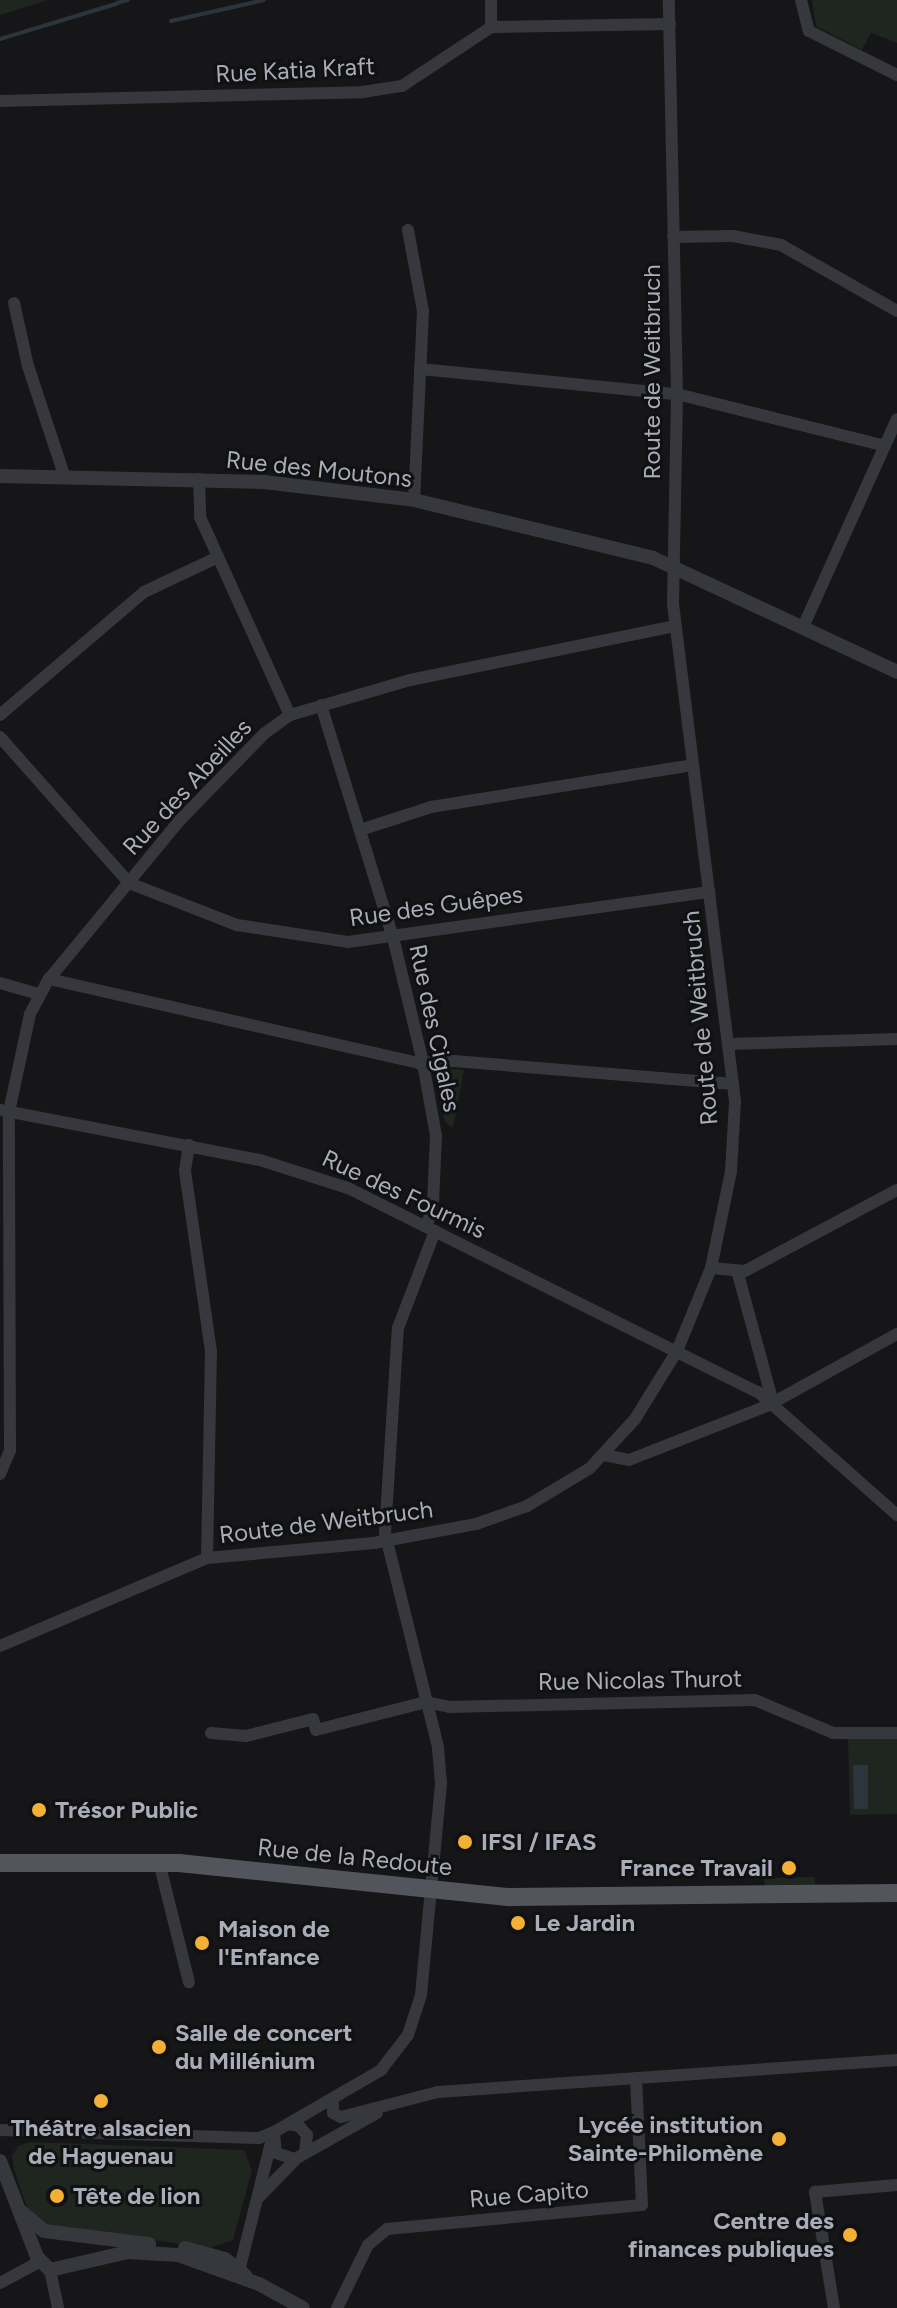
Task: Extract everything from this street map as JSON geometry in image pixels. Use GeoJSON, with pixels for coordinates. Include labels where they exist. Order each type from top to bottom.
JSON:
{"type":"FeatureCollection","features":[{"type":"Feature","properties":{"kind":"main road","name":"Rue de la Redoute"},"geometry":{"type":"LineString","coordinates":[[0,1863],[159,1862],[539,1898],[897,1893]]}},
{"type":"Feature","properties":{"kind":"street"},"geometry":{"type":"LineString","coordinates":[[491,0],[491,27],[670,24]]}},
{"type":"Feature","properties":{"kind":"street","name":"Route de Weitbruch"},"geometry":{"type":"LineString","coordinates":[[0,1646],[207,1558],[386,1540],[476,1524],[527,1506],[604,1455],[650,1398],[677,1351],[711,1268],[731,1171],[733,1084],[676,626],[677,394],[669,0]]}},
{"type":"Feature","properties":{"kind":"street"},"geometry":{"type":"LineString","coordinates":[[801,0],[809,31],[897,75]]}},
{"type":"Feature","properties":{"kind":"street","name":"Rue Katia Kraft"},"geometry":{"type":"LineString","coordinates":[[0,101],[363,92],[402,86],[491,27]]}},
{"type":"Feature","properties":{"kind":"street"},"geometry":{"type":"LineString","coordinates":[[408,230],[423,311],[414,500]]}},
{"type":"Feature","properties":{"kind":"street"},"geometry":{"type":"LineString","coordinates":[[673,237],[733,236],[781,245],[897,311]]}},
{"type":"Feature","properties":{"kind":"street"},"geometry":{"type":"LineString","coordinates":[[14,303],[28,366],[64,475]]}},
{"type":"Feature","properties":{"kind":"street"},"geometry":{"type":"LineString","coordinates":[[420,369],[677,394],[885,446]]}},
{"type":"Feature","properties":{"kind":"street"},"geometry":{"type":"LineString","coordinates":[[803,627],[897,419]]}},
{"type":"Feature","properties":{"kind":"street","name":"Rue des Moutons"},"geometry":{"type":"LineString","coordinates":[[0,476],[199,479],[414,500],[674,566],[897,672]]}},
{"type":"Feature","properties":{"kind":"street"},"geometry":{"type":"LineString","coordinates":[[199,479],[200,517],[290,715]]}},
{"type":"Feature","properties":{"kind":"street"},"geometry":{"type":"LineString","coordinates":[[0,715],[144,592],[218,557]]}},
{"type":"Feature","properties":{"kind":"street","name":"Rue des Abeilles"},"geometry":{"type":"LineString","coordinates":[[0,1474],[10,1451],[5,1358],[4,1111],[38,994],[49,979],[180,820],[265,733],[290,715],[410,680],[676,626]]}},
{"type":"Feature","properties":{"kind":"street","name":"Rue des Cigales"},"geometry":{"type":"LineString","coordinates":[[273,2135],[288,2124],[328,2107],[388,2063],[413,2024],[442,1794],[426,1702],[386,1540],[398,1328],[430,1229],[436,1136],[423,1063],[393,937],[321,705]]}},
{"type":"Feature","properties":{"kind":"street"},"geometry":{"type":"LineString","coordinates":[[0,737],[129,883]]}},
{"type":"Feature","properties":{"kind":"street"},"geometry":{"type":"LineString","coordinates":[[360,830],[431,807],[693,765]]}},
{"type":"Feature","properties":{"kind":"street","name":"Rue des Guêpes"},"geometry":{"type":"LineString","coordinates":[[129,883],[237,925],[310,940],[393,937],[710,892]]}},
{"type":"Feature","properties":{"kind":"street"},"geometry":{"type":"LineString","coordinates":[[49,979],[423,1063],[733,1084]]}},
{"type":"Feature","properties":{"kind":"street"},"geometry":{"type":"LineString","coordinates":[[0,983],[38,994]]}},
{"type":"Feature","properties":{"kind":"street"},"geometry":{"type":"LineString","coordinates":[[728,1044],[897,1039]]}},
{"type":"Feature","properties":{"kind":"street","name":"Rue des Fourmis"},"geometry":{"type":"LineString","coordinates":[[4,1111],[189,1145],[304,1172],[430,1229],[677,1351],[773,1403],[897,1515]]}},
{"type":"Feature","properties":{"kind":"street"},"geometry":{"type":"LineString","coordinates":[[189,1145],[185,1171],[211,1351],[207,1558]]}},
{"type":"Feature","properties":{"kind":"street"},"geometry":{"type":"LineString","coordinates":[[711,1268],[738,1274],[897,1190]]}},
{"type":"Feature","properties":{"kind":"street"},"geometry":{"type":"LineString","coordinates":[[738,1274],[773,1403]]}},
{"type":"Feature","properties":{"kind":"street"},"geometry":{"type":"LineString","coordinates":[[604,1455],[629,1460],[773,1403],[897,1334]]}},
{"type":"Feature","properties":{"kind":"street","name":"Rue Nicolas Thurot"},"geometry":{"type":"LineString","coordinates":[[426,1702],[449,1707],[755,1700],[833,1733],[897,1733]]}},
{"type":"Feature","properties":{"kind":"street"},"geometry":{"type":"LineString","coordinates":[[211,1733],[246,1736],[313,1719],[316,1730],[426,1702]]}},
{"type":"Feature","properties":{"kind":"street"},"geometry":{"type":"LineString","coordinates":[[159,1862],[189,1982]]}},
{"type":"Feature","properties":{"kind":"street"},"geometry":{"type":"LineString","coordinates":[[303,2151],[313,2124],[328,2107],[345,2116],[436,2092],[897,2060]]}},
{"type":"Feature","properties":{"kind":"street","name":"Rue Capito"},"geometry":{"type":"LineString","coordinates":[[337,2308],[368,2245],[387,2229],[642,2205],[636,2078]]}},
{"type":"Feature","properties":{"kind":"street"},"geometry":{"type":"LineString","coordinates":[[256,2200],[303,2151],[378,2112],[436,2092]]}},
{"type":"Feature","properties":{"kind":"street"},"geometry":{"type":"LineString","coordinates":[[288,2124],[304,2130],[303,2151]]}},
{"type":"Feature","properties":{"kind":"street"},"geometry":{"type":"LineString","coordinates":[[0,2130],[259,2138],[273,2135]]}},
{"type":"Feature","properties":{"kind":"street"},"geometry":{"type":"LineString","coordinates":[[273,2135],[276,2153],[303,2151]]}},
{"type":"Feature","properties":{"kind":"street"},"geometry":{"type":"LineString","coordinates":[[238,2273],[273,2135]]}},
{"type":"Feature","properties":{"kind":"street"},"geometry":{"type":"LineString","coordinates":[[0,2161],[58,2308]]}},
{"type":"Feature","properties":{"kind":"street"},"geometry":{"type":"LineString","coordinates":[[834,2308],[815,2192],[897,2185]]}},
{"type":"Feature","properties":{"kind":"street"},"geometry":{"type":"LineString","coordinates":[[12,2194],[33,2225],[59,2234],[198,2250],[225,2259],[238,2273]]}},
{"type":"Feature","properties":{"kind":"street"},"geometry":{"type":"LineString","coordinates":[[42,2261],[44,2236],[59,2234]]}},
{"type":"Feature","properties":{"kind":"street"},"geometry":{"type":"LineString","coordinates":[[59,2234],[74,2253],[66,2267]]}},
{"type":"Feature","properties":{"kind":"street"},"geometry":{"type":"LineString","coordinates":[[0,2283],[42,2261],[66,2267],[114,2254],[158,2253],[187,2257],[238,2273],[303,2308]]}},
{"type":"Feature","properties":{"kind":"shaded area"},"geometry":{"type":"Polygon","coordinates":[[[0,0],[48,0],[0,15],[0,0]]]}},
{"type":"Feature","properties":{"kind":"shaded area"},"geometry":{"type":"Polygon","coordinates":[[[812,0],[897,0],[897,43],[871,33],[862,50],[816,26],[812,0]]]}},
{"type":"Feature","properties":{"kind":"shaded area"},"geometry":{"type":"Polygon","coordinates":[[[448,1069],[464,1070],[453,1128],[445,1122],[436,1081],[448,1069]]]}},
{"type":"Feature","properties":{"kind":"shaded area"},"geometry":{"type":"Polygon","coordinates":[[[897,1738],[897,1814],[850,1815],[848,1739],[897,1738]]]}},
{"type":"Feature","properties":{"kind":"shaded area"},"geometry":{"type":"Polygon","coordinates":[[[853,1765],[868,1765],[868,1809],[854,1809],[853,1765]]]}},
{"type":"Feature","properties":{"kind":"shaded area"},"geometry":{"type":"Polygon","coordinates":[[[815,1877],[815,1886],[765,1886],[764,1878],[815,1877]]]}},
{"type":"Feature","properties":{"kind":"shaded area"},"geometry":{"type":"Polygon","coordinates":[[[31,2142],[244,2150],[252,2170],[233,2240],[210,2248],[44,2225],[26,2205],[14,2169],[12,2156],[18,2146],[31,2142]]]}},
{"type":"Feature","properties":{"kind":"waterway"},"geometry":{"type":"LineString","coordinates":[[117,3],[128,0]]}},
{"type":"Feature","properties":{"kind":"waterway"},"geometry":{"type":"LineString","coordinates":[[171,21],[264,0]]}},
{"type":"Feature","properties":{"kind":"waterway"},"geometry":{"type":"LineString","coordinates":[[0,39],[116,4]]}},
{"type":"Feature","properties":{"kind":"place","name":"Trésor Public"},"geometry":{"type":"Point","coordinates":[39,1810]}},
{"type":"Feature","properties":{"kind":"place","name":"IFSI / IFAS"},"geometry":{"type":"Point","coordinates":[465,1842]}},
{"type":"Feature","properties":{"kind":"place","name":"France Travail"},"geometry":{"type":"Point","coordinates":[789,1868]}},
{"type":"Feature","properties":{"kind":"place","name":"Le Jardin"},"geometry":{"type":"Point","coordinates":[518,1923]}},
{"type":"Feature","properties":{"kind":"place","name":"Maison de l'Enfance"},"geometry":{"type":"Point","coordinates":[202,1943]}},
{"type":"Feature","properties":{"kind":"place","name":"Salle de concert du Millénium"},"geometry":{"type":"Point","coordinates":[159,2047]}},
{"type":"Feature","properties":{"kind":"place","name":"Théâtre alsacien de Haguenau"},"geometry":{"type":"Point","coordinates":[101,2101]}},
{"type":"Feature","properties":{"kind":"place","name":"Lycée institution Sainte-Philomène"},"geometry":{"type":"Point","coordinates":[779,2139]}},
{"type":"Feature","properties":{"kind":"place","name":"Tête de lion"},"geometry":{"type":"Point","coordinates":[57,2196]}},
{"type":"Feature","properties":{"kind":"place","name":"Centre des finances publiques"},"geometry":{"type":"Point","coordinates":[850,2235]}}]}
